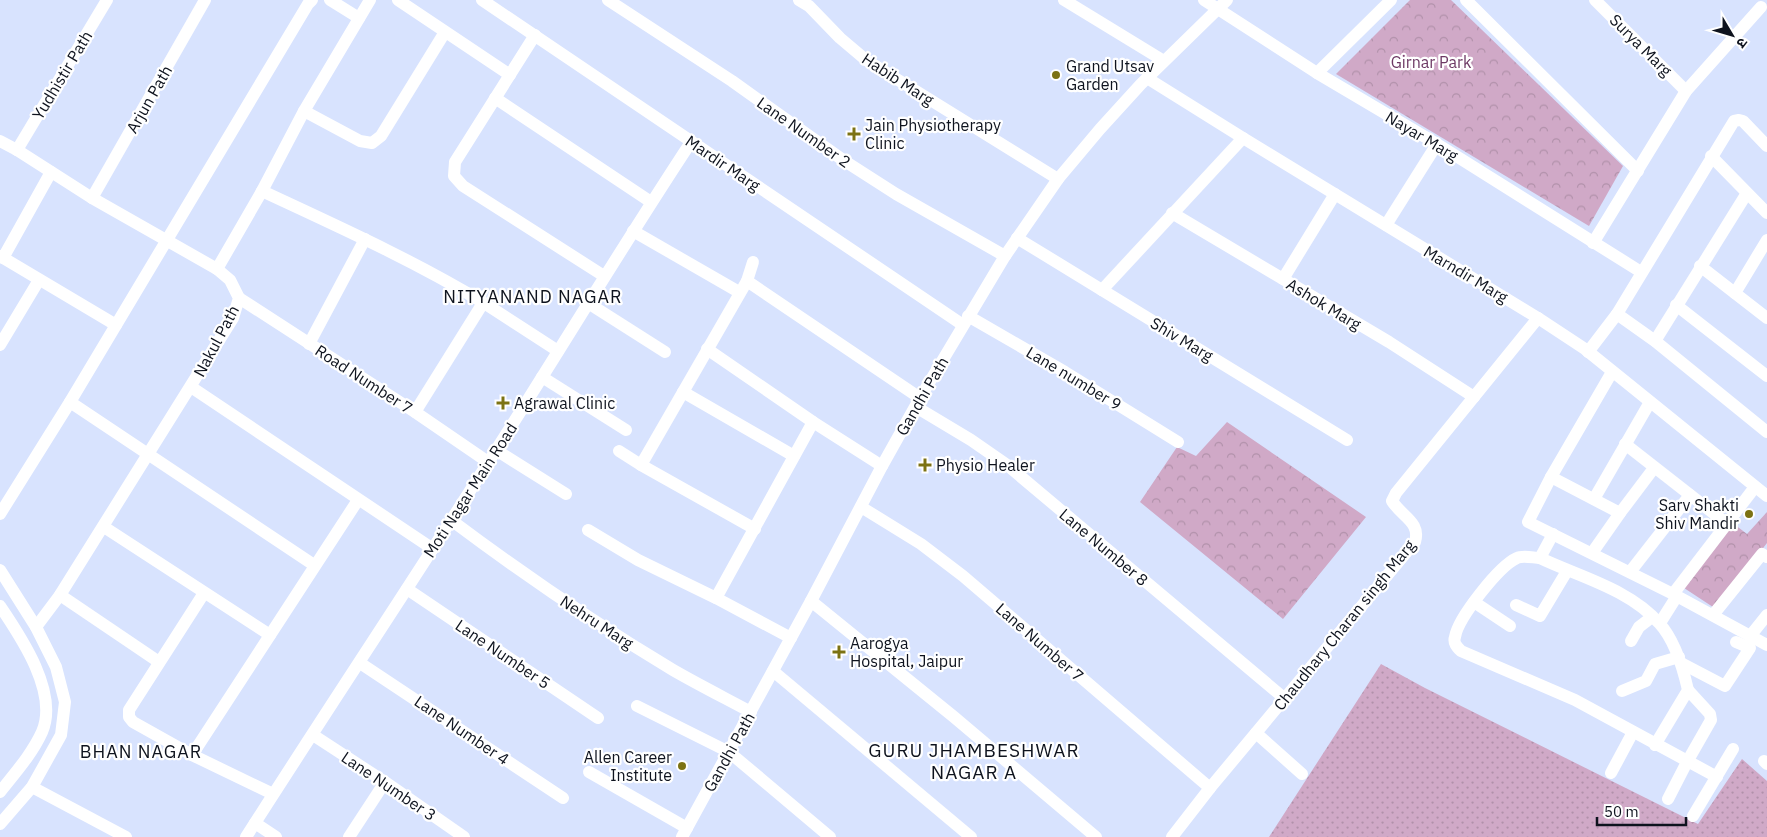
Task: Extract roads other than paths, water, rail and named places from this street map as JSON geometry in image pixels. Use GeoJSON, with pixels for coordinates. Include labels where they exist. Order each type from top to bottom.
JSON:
{"type":"FeatureCollection","features":[{"type":"Feature","properties":{"kind":"street","name":"Yudhistir Path"},"geometry":{"type":"LineString","coordinates":[[17,150],[107,0]]}},
{"type":"Feature","properties":{"kind":"street","name":"Arjun Path"},"geometry":{"type":"LineString","coordinates":[[92,198],[205,0]]}},
{"type":"Feature","properties":{"kind":"street"},"geometry":{"type":"LineString","coordinates":[[0,514],[70,402],[312,0]]}},
{"type":"Feature","properties":{"kind":"street"},"geometry":{"type":"LineString","coordinates":[[330,0],[359,18]]}},
{"type":"Feature","properties":{"kind":"street"},"geometry":{"type":"LineString","coordinates":[[217,269],[262,191],[304,111],[370,0]]}},
{"type":"Feature","properties":{"kind":"street"},"geometry":{"type":"LineString","coordinates":[[398,0],[510,75]]}},
{"type":"Feature","properties":{"kind":"street","name":"Mardir Marg"},"geometry":{"type":"LineString","coordinates":[[482,0],[692,142],[966,320]]}},
{"type":"Feature","properties":{"kind":"street","name":"Lane Number 2"},"geometry":{"type":"LineString","coordinates":[[608,0],[732,81],[850,165],[896,194],[1005,256]]}},
{"type":"Feature","properties":{"kind":"street"},"geometry":{"type":"LineString","coordinates":[[1064,0],[1164,62]]}},
{"type":"Feature","properties":{"kind":"street","name":"Nayar Marg"},"geometry":{"type":"LineString","coordinates":[[1204,0],[1317,73],[1437,144],[1641,272]]}},
{"type":"Feature","properties":{"kind":"street","name":"Gandhi Path"},"geometry":{"type":"LineString","coordinates":[[684,835],[882,466],[1005,256],[1058,179],[1100,129],[1147,78],[1227,0]]}},
{"type":"Feature","properties":{"kind":"street"},"geometry":{"type":"LineString","coordinates":[[1317,73],[1391,0]]}},
{"type":"Feature","properties":{"kind":"street"},"geometry":{"type":"LineString","coordinates":[[1466,0],[1638,170]]}},
{"type":"Feature","properties":{"kind":"street","name":"Surya Marg"},"geometry":{"type":"LineString","coordinates":[[1595,0],[1686,91]]}},
{"type":"Feature","properties":{"kind":"street","name":"Habib Marg"},"geometry":{"type":"LineString","coordinates":[[807,2],[840,38],[866,60],[1058,179]]}},
{"type":"Feature","properties":{"kind":"street"},"geometry":{"type":"LineString","coordinates":[[1593,242],[1686,91],[1761,7]]}},
{"type":"Feature","properties":{"kind":"street"},"geometry":{"type":"LineString","coordinates":[[304,111],[360,141],[372,143],[381,136],[445,32]]}},
{"type":"Feature","properties":{"kind":"street"},"geometry":{"type":"LineString","coordinates":[[535,35],[455,162],[454,176],[463,186],[604,276]]}},
{"type":"Feature","properties":{"kind":"street","name":"Marndir Marg"},"geometry":{"type":"LineString","coordinates":[[1147,78],[1538,318],[1588,352],[1767,495]]}},
{"type":"Feature","properties":{"kind":"street"},"geometry":{"type":"LineString","coordinates":[[495,98],[651,202]]}},
{"type":"Feature","properties":{"kind":"street"},"geometry":{"type":"LineString","coordinates":[[1588,352],[1617,314],[1711,156],[1734,121],[1743,121],[1767,146]]}},
{"type":"Feature","properties":{"kind":"street"},"geometry":{"type":"LineString","coordinates":[[1102,290],[1243,138]]}},
{"type":"Feature","properties":{"kind":"street","name":"Nakul Path"},"geometry":{"type":"LineString","coordinates":[[0,141],[92,198],[217,269],[230,280],[239,298],[233,318],[190,388],[60,596],[36,627]]}},
{"type":"Feature","properties":{"kind":"street","name":"Moti Nagar Main Road"},"geometry":{"type":"LineString","coordinates":[[246,837],[496,450],[651,202],[692,142]]}},
{"type":"Feature","properties":{"kind":"street"},"geometry":{"type":"LineString","coordinates":[[1386,225],[1437,144]]}},
{"type":"Feature","properties":{"kind":"street"},"geometry":{"type":"LineString","coordinates":[[1711,156],[1767,213]]}},
{"type":"Feature","properties":{"kind":"street"},"geometry":{"type":"LineString","coordinates":[[51,172],[1,257],[116,325]]}},
{"type":"Feature","properties":{"kind":"street"},"geometry":{"type":"LineString","coordinates":[[262,191],[365,240],[483,303],[558,351]]}},
{"type":"Feature","properties":{"kind":"street"},"geometry":{"type":"LineString","coordinates":[[1655,341],[1746,193]]}},
{"type":"Feature","properties":{"kind":"street"},"geometry":{"type":"LineString","coordinates":[[1283,279],[1335,194]]}},
{"type":"Feature","properties":{"kind":"street","name":"Ashok Marg"},"geometry":{"type":"LineString","coordinates":[[1172,214],[1389,342],[1474,397]]}},
{"type":"Feature","properties":{"kind":"street"},"geometry":{"type":"LineString","coordinates":[[633,231],[739,292]]}},
{"type":"Feature","properties":{"kind":"street","name":"Shiv Marg"},"geometry":{"type":"LineString","coordinates":[[1017,238],[1347,440]]}},
{"type":"Feature","properties":{"kind":"street"},"geometry":{"type":"LineString","coordinates":[[309,344],[365,240]]}},
{"type":"Feature","properties":{"kind":"street"},"geometry":{"type":"LineString","coordinates":[[1735,293],[1767,240]]}},
{"type":"Feature","properties":{"kind":"street"},"geometry":{"type":"LineString","coordinates":[[641,465],[747,281],[753,262]]}},
{"type":"Feature","properties":{"kind":"street"},"geometry":{"type":"LineString","coordinates":[[1700,266],[1767,318]]}},
{"type":"Feature","properties":{"kind":"street"},"geometry":{"type":"LineString","coordinates":[[0,345],[39,280]]}},
{"type":"Feature","properties":{"kind":"street","name":"Lane Number 8"},"geometry":{"type":"LineString","coordinates":[[747,281],[1007,465],[1284,698]]}},
{"type":"Feature","properties":{"kind":"street","name":"Road Number 7"},"geometry":{"type":"LineString","coordinates":[[239,298],[415,412],[488,462]]}},
{"type":"Feature","properties":{"kind":"street"},"geometry":{"type":"LineString","coordinates":[[415,412],[483,303]]}},
{"type":"Feature","properties":{"kind":"street"},"geometry":{"type":"LineString","coordinates":[[588,303],[665,352]]}},
{"type":"Feature","properties":{"kind":"street"},"geometry":{"type":"LineString","coordinates":[[1676,305],[1767,376]]}},
{"type":"Feature","properties":{"kind":"street"},"geometry":{"type":"LineString","coordinates":[[1617,314],[1655,341],[1766,430]]}},
{"type":"Feature","properties":{"kind":"street","name":"Chaudhary Charan singh Marg"},"geometry":{"type":"LineString","coordinates":[[1172,837],[1284,698],[1415,542],[1417,534],[1414,525],[1392,502],[1396,493],[1538,318]]}},
{"type":"Feature","properties":{"kind":"street","name":"Lane number 9"},"geometry":{"type":"LineString","coordinates":[[966,320],[1065,372],[1178,442]]}},
{"type":"Feature","properties":{"kind":"street"},"geometry":{"type":"LineString","coordinates":[[707,349],[813,422],[882,466]]}},
{"type":"Feature","properties":{"kind":"street"},"geometry":{"type":"LineString","coordinates":[[1612,372],[1551,477],[1528,522],[1675,595],[1767,645]]}},
{"type":"Feature","properties":{"kind":"street"},"geometry":{"type":"LineString","coordinates":[[542,377],[626,430]]}},
{"type":"Feature","properties":{"kind":"street"},"geometry":{"type":"LineString","coordinates":[[190,388],[432,549]]}},
{"type":"Feature","properties":{"kind":"street"},"geometry":{"type":"LineString","coordinates":[[683,392],[794,456]]}},
{"type":"Feature","properties":{"kind":"street"},"geometry":{"type":"LineString","coordinates":[[70,402],[314,565]]}},
{"type":"Feature","properties":{"kind":"street"},"geometry":{"type":"LineString","coordinates":[[1594,499],[1650,402]]}},
{"type":"Feature","properties":{"kind":"street"},"geometry":{"type":"LineString","coordinates":[[716,598],[813,422]]}},
{"type":"Feature","properties":{"kind":"street"},"geometry":{"type":"LineString","coordinates":[[1625,444],[1726,524]]}},
{"type":"Feature","properties":{"kind":"street"},"geometry":{"type":"LineString","coordinates":[[496,450],[566,494]]}},
{"type":"Feature","properties":{"kind":"street"},"geometry":{"type":"LineString","coordinates":[[619,451],[755,529]]}},
{"type":"Feature","properties":{"kind":"street"},"geometry":{"type":"LineString","coordinates":[[1592,553],[1654,468]]}},
{"type":"Feature","properties":{"kind":"street"},"geometry":{"type":"LineString","coordinates":[[1551,477],[1620,513]]}},
{"type":"Feature","properties":{"kind":"street"},"geometry":{"type":"LineString","coordinates":[[1631,641],[1639,627],[1656,620],[1755,487]]}},
{"type":"Feature","properties":{"kind":"street"},"geometry":{"type":"LineString","coordinates":[[1630,572],[1690,495]]}},
{"type":"Feature","properties":{"kind":"street"},"geometry":{"type":"LineString","coordinates":[[192,755],[358,500]]}},
{"type":"Feature","properties":{"kind":"street","name":"Lane Number 7"},"geometry":{"type":"LineString","coordinates":[[861,506],[921,544],[963,576],[1210,788]]}},
{"type":"Feature","properties":{"kind":"street","name":"Nehru Marg"},"geometry":{"type":"LineString","coordinates":[[451,520],[516,568],[582,613],[674,671],[751,712]]}},
{"type":"Feature","properties":{"kind":"street"},"geometry":{"type":"LineString","coordinates":[[104,527],[270,635]]}},
{"type":"Feature","properties":{"kind":"street"},"geometry":{"type":"LineString","coordinates":[[588,530],[638,560],[716,598],[791,638]]}},
{"type":"Feature","properties":{"kind":"street"},"geometry":{"type":"LineString","coordinates":[[1540,558],[1553,534]]}},
{"type":"Feature","properties":{"kind":"street"},"geometry":{"type":"LineString","coordinates":[[1713,615],[1762,554],[1767,557]]}},
{"type":"Feature","properties":{"kind":"street"},"geometry":{"type":"LineString","coordinates":[[1668,799],[1687,762],[1711,720],[1710,714],[1688,690],[1680,660],[1656,620],[1622,594],[1540,558],[1518,557],[1509,563],[1484,588],[1474,602],[1454,638],[1456,645],[1461,651],[1575,700],[1655,745],[1687,762],[1717,777]]}},
{"type":"Feature","properties":{"kind":"street"},"geometry":{"type":"LineString","coordinates":[[0,570],[36,627],[56,667],[65,702],[61,735],[32,787],[0,824]]}},
{"type":"Feature","properties":{"kind":"street"},"geometry":{"type":"LineString","coordinates":[[1516,605],[1540,616],[1567,570]]}},
{"type":"Feature","properties":{"kind":"street","name":"Lane Number 5"},"geometry":{"type":"LineString","coordinates":[[407,589],[598,718]]}},
{"type":"Feature","properties":{"kind":"street"},"geometry":{"type":"LineString","coordinates":[[204,593],[129,710],[129,717],[133,722],[192,755],[273,794]]}},
{"type":"Feature","properties":{"kind":"street"},"geometry":{"type":"LineString","coordinates":[[60,596],[159,662]]}},
{"type":"Feature","properties":{"kind":"street"},"geometry":{"type":"LineString","coordinates":[[811,601],[954,717],[1096,837]]}},
{"type":"Feature","properties":{"kind":"street"},"geometry":{"type":"LineString","coordinates":[[1474,602],[1510,626]]}},
{"type":"Feature","properties":{"kind":"street"},"geometry":{"type":"LineString","coordinates":[[0,606],[22,638],[39,677],[48,708],[42,731],[30,753],[0,792]]}},
{"type":"Feature","properties":{"kind":"street"},"geometry":{"type":"LineString","coordinates":[[1751,635],[1767,615]]}},
{"type":"Feature","properties":{"kind":"street"},"geometry":{"type":"LineString","coordinates":[[1622,692],[1646,681],[1655,664],[1680,660],[1724,686],[1750,648],[1736,642]]}},
{"type":"Feature","properties":{"kind":"street","name":"Lane Number 4"},"geometry":{"type":"LineString","coordinates":[[360,662],[563,798]]}},
{"type":"Feature","properties":{"kind":"street"},"geometry":{"type":"LineString","coordinates":[[773,671],[972,837]]}},
{"type":"Feature","properties":{"kind":"street"},"geometry":{"type":"LineString","coordinates":[[1655,745],[1688,690]]}},
{"type":"Feature","properties":{"kind":"street"},"geometry":{"type":"LineString","coordinates":[[637,706],[729,752],[830,837]]}},
{"type":"Feature","properties":{"kind":"street"},"geometry":{"type":"LineString","coordinates":[[1611,773],[1633,732]]}},
{"type":"Feature","properties":{"kind":"street"},"geometry":{"type":"LineString","coordinates":[[1256,733],[1302,774]]}},
{"type":"Feature","properties":{"kind":"street","name":"Lane Number 3"},"geometry":{"type":"LineString","coordinates":[[313,735],[464,837]]}},
{"type":"Feature","properties":{"kind":"street"},"geometry":{"type":"LineString","coordinates":[[1693,816],[1733,749]]}},
{"type":"Feature","properties":{"kind":"street"},"geometry":{"type":"LineString","coordinates":[[589,772],[684,835]]}},
{"type":"Feature","properties":{"kind":"street"},"geometry":{"type":"LineString","coordinates":[[349,837],[385,782]]}},
{"type":"Feature","properties":{"kind":"street"},"geometry":{"type":"LineString","coordinates":[[32,787],[126,837]]}},
{"type":"Feature","properties":{"kind":"street"},"geometry":{"type":"LineString","coordinates":[[255,823],[276,837]]}},
{"type":"Feature","properties":{"kind":"place","name":"Grand Utsav Garden"},"geometry":{"type":"Point","coordinates":[1056,75]}},
{"type":"Feature","properties":{"kind":"place","name":"Jain Physiotherapy Clinic"},"geometry":{"type":"Point","coordinates":[854,134]}},
{"type":"Feature","properties":{"kind":"place","name":"Agrawal Clinic"},"geometry":{"type":"Point","coordinates":[503,403]}},
{"type":"Feature","properties":{"kind":"place","name":"Physio Healer"},"geometry":{"type":"Point","coordinates":[925,465]}},
{"type":"Feature","properties":{"kind":"place","name":"Sarv Shakti Shiv Mandir"},"geometry":{"type":"Point","coordinates":[1749,514]}},
{"type":"Feature","properties":{"kind":"place","name":"Aarogya Hospital, Jaipur"},"geometry":{"type":"Point","coordinates":[839,652]}},
{"type":"Feature","properties":{"kind":"place","name":"Allen Career Institute"},"geometry":{"type":"Point","coordinates":[682,766]}},
{"type":"Feature","properties":{"kind":"district","name":"NITYANAND NAGAR"},"geometry":{"type":"Point","coordinates":[533,296]}},
{"type":"Feature","properties":{"kind":"district","name":"BHAN NAGAR"},"geometry":{"type":"Point","coordinates":[141,751]}},
{"type":"Feature","properties":{"kind":"district","name":"GURU JHAMBESHWAR NAGAR A"},"geometry":{"type":"Point","coordinates":[974,761]}},
{"type":"Feature","properties":{"kind":"park label","name":"Girnar Park"},"geometry":{"type":"Point","coordinates":[1431,62]}}]}
